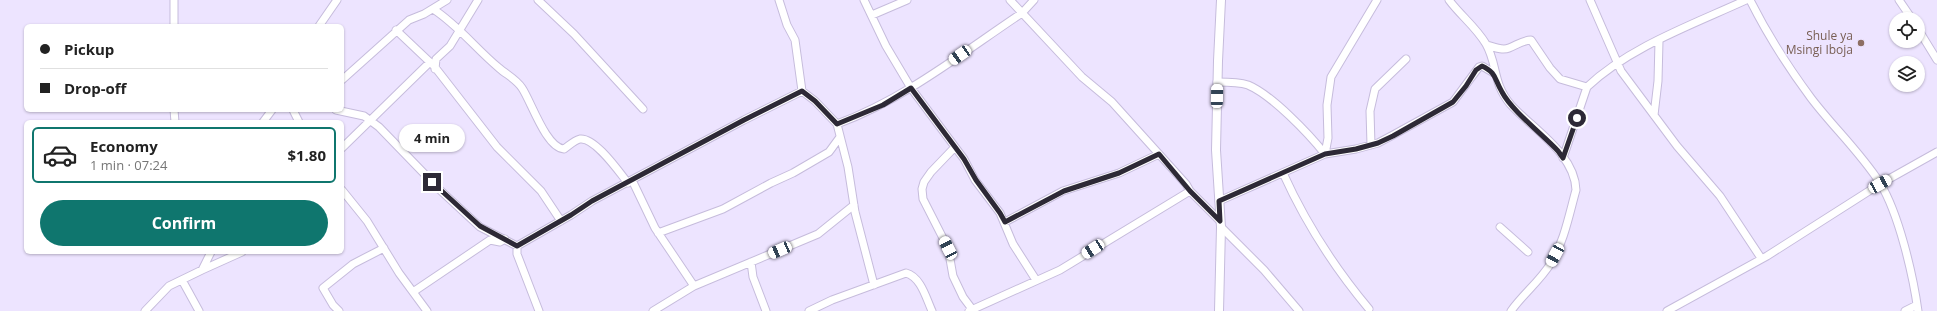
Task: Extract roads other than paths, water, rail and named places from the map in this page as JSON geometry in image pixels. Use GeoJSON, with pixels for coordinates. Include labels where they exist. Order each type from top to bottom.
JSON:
{"type":"FeatureCollection","features":[{"type":"Feature","properties":{"kind":"street"},"geometry":{"type":"LineString","coordinates":[[174,0],[174,24]]}},
{"type":"Feature","properties":{"kind":"street"},"geometry":{"type":"LineString","coordinates":[[320,24],[337,0]]}},
{"type":"Feature","properties":{"kind":"street"},"geometry":{"type":"LineString","coordinates":[[344,78],[396,30],[409,20],[433,9],[447,0]]}},
{"type":"Feature","properties":{"kind":"street"},"geometry":{"type":"LineString","coordinates":[[435,69],[436,59],[450,46],[478,0]]}},
{"type":"Feature","properties":{"kind":"street"},"geometry":{"type":"LineString","coordinates":[[538,0],[574,34],[643,109]]}},
{"type":"Feature","properties":{"kind":"street"},"geometry":{"type":"LineString","coordinates":[[779,0],[787,26],[795,40],[802,91],[815,101],[837,124],[854,205],[874,284]]}},
{"type":"Feature","properties":{"kind":"street"},"geometry":{"type":"LineString","coordinates":[[864,0],[886,46],[911,88],[955,147],[1005,222],[1006,229],[1013,244],[1036,280]]}},
{"type":"Feature","properties":{"kind":"street"},"geometry":{"type":"LineString","coordinates":[[872,15],[907,0]]}},
{"type":"Feature","properties":{"kind":"street"},"geometry":{"type":"LineString","coordinates":[[1010,0],[1082,77],[1112,102],[1190,191],[1264,270],[1299,311]]}},
{"type":"Feature","properties":{"kind":"street"},"geometry":{"type":"LineString","coordinates":[[837,124],[883,105],[911,88],[1022,13],[1034,0]]}},
{"type":"Feature","properties":{"kind":"street"},"geometry":{"type":"LineString","coordinates":[[1219,311],[1221,224],[1216,150],[1217,82],[1221,0]]}},
{"type":"Feature","properties":{"kind":"street"},"geometry":{"type":"LineString","coordinates":[[1325,154],[1328,138],[1327,105],[1331,76],[1377,0]]}},
{"type":"Feature","properties":{"kind":"street"},"geometry":{"type":"LineString","coordinates":[[1448,0],[1487,45],[1494,74],[1502,93],[1511,105],[1558,151],[1573,176],[1576,190],[1560,246],[1550,265],[1534,286],[1511,311]]}},
{"type":"Feature","properties":{"kind":"street"},"geometry":{"type":"LineString","coordinates":[[1590,0],[1618,64],[1677,146],[1720,196],[1761,258]]}},
{"type":"Feature","properties":{"kind":"street"},"geometry":{"type":"LineString","coordinates":[[1563,158],[1587,87],[1596,79],[1638,50],[1746,0]]}},
{"type":"Feature","properties":{"kind":"street"},"geometry":{"type":"LineString","coordinates":[[1750,0],[1762,24],[1811,98],[1880,184],[1893,211],[1914,284],[1918,308],[1905,311]]}},
{"type":"Feature","properties":{"kind":"street"},"geometry":{"type":"LineString","coordinates":[[1899,0],[1907,12]]}},
{"type":"Feature","properties":{"kind":"street"},"geometry":{"type":"LineString","coordinates":[[433,9],[447,18],[500,68],[512,76],[522,89],[533,112],[548,136],[559,147],[564,149],[573,142],[588,140],[607,156],[630,182],[658,233],[694,286]]}},
{"type":"Feature","properties":{"kind":"street"},"geometry":{"type":"LineString","coordinates":[[396,30],[430,62],[502,153],[527,175],[541,191],[561,221]]}},
{"type":"Feature","properties":{"kind":"street"},"geometry":{"type":"LineString","coordinates":[[1487,45],[1502,49],[1531,40],[1550,68],[1560,79],[1587,87]]}},
{"type":"Feature","properties":{"kind":"street"},"geometry":{"type":"LineString","coordinates":[[1925,40],[1937,60]]}},
{"type":"Feature","properties":{"kind":"street"},"geometry":{"type":"LineString","coordinates":[[1654,115],[1658,81],[1659,41]]}},
{"type":"Feature","properties":{"kind":"street"},"geometry":{"type":"LineString","coordinates":[[1371,145],[1370,111],[1375,89],[1406,59]]}},
{"type":"Feature","properties":{"kind":"street"},"geometry":{"type":"LineString","coordinates":[[344,146],[430,62]]}},
{"type":"Feature","properties":{"kind":"street"},"geometry":{"type":"LineString","coordinates":[[1219,201],[1325,154],[1371,145],[1393,136],[1447,106],[1457,98],[1479,67],[1482,66],[1494,74]]}},
{"type":"Feature","properties":{"kind":"street"},"geometry":{"type":"LineString","coordinates":[[1217,82],[1240,83],[1253,88],[1282,110],[1315,142],[1325,154]]}},
{"type":"Feature","properties":{"kind":"street"},"geometry":{"type":"LineString","coordinates":[[517,246],[561,221],[592,201],[744,120],[802,91]]}},
{"type":"Feature","properties":{"kind":"street"},"geometry":{"type":"LineString","coordinates":[[344,112],[364,116],[379,127],[440,190],[480,226],[517,246]]}},
{"type":"Feature","properties":{"kind":"street"},"geometry":{"type":"LineString","coordinates":[[658,233],[723,209],[771,182],[793,173],[829,152],[840,138]]}},
{"type":"Feature","properties":{"kind":"street"},"geometry":{"type":"LineString","coordinates":[[955,147],[931,172],[924,182],[922,189],[923,199],[948,248],[953,276],[971,310],[990,303],[1060,270],[1190,191]]}},
{"type":"Feature","properties":{"kind":"street"},"geometry":{"type":"LineString","coordinates":[[1667,311],[1793,240],[1880,184],[1937,152]]}},
{"type":"Feature","properties":{"kind":"street"},"geometry":{"type":"LineString","coordinates":[[1005,222],[1064,191],[1119,173],[1159,154]]}},
{"type":"Feature","properties":{"kind":"street"},"geometry":{"type":"LineString","coordinates":[[1284,173],[1312,231],[1341,274],[1369,309]]}},
{"type":"Feature","properties":{"kind":"street"},"geometry":{"type":"LineString","coordinates":[[344,193],[367,221],[399,273],[427,311]]}},
{"type":"Feature","properties":{"kind":"street"},"geometry":{"type":"LineString","coordinates":[[653,311],[694,286],[818,234],[854,205]]}},
{"type":"Feature","properties":{"kind":"street"},"geometry":{"type":"LineString","coordinates":[[1500,227],[1528,252]]}},
{"type":"Feature","properties":{"kind":"street"},"geometry":{"type":"LineString","coordinates":[[413,292],[490,240],[500,242],[505,239]]}},
{"type":"Feature","properties":{"kind":"street"},"geometry":{"type":"LineString","coordinates":[[517,246],[517,254],[539,311]]}},
{"type":"Feature","properties":{"kind":"street"},"geometry":{"type":"LineString","coordinates":[[339,311],[333,306],[323,288],[353,264],[384,248]]}},
{"type":"Feature","properties":{"kind":"street"},"geometry":{"type":"LineString","coordinates":[[202,270],[210,254]]}},
{"type":"Feature","properties":{"kind":"street"},"geometry":{"type":"LineString","coordinates":[[144,311],[169,286],[238,254]]}},
{"type":"Feature","properties":{"kind":"street"},"geometry":{"type":"LineString","coordinates":[[751,262],[753,277],[766,311]]}},
{"type":"Feature","properties":{"kind":"street"},"geometry":{"type":"LineString","coordinates":[[809,311],[874,284],[906,273],[911,274],[924,292],[932,311]]}},
{"type":"Feature","properties":{"kind":"street"},"geometry":{"type":"LineString","coordinates":[[182,280],[199,311]]}},
{"type":"Feature","properties":{"kind":"place","name":"Shule ya Msingi Iboja"},"geometry":{"type":"Point","coordinates":[1861,43]}}]}
